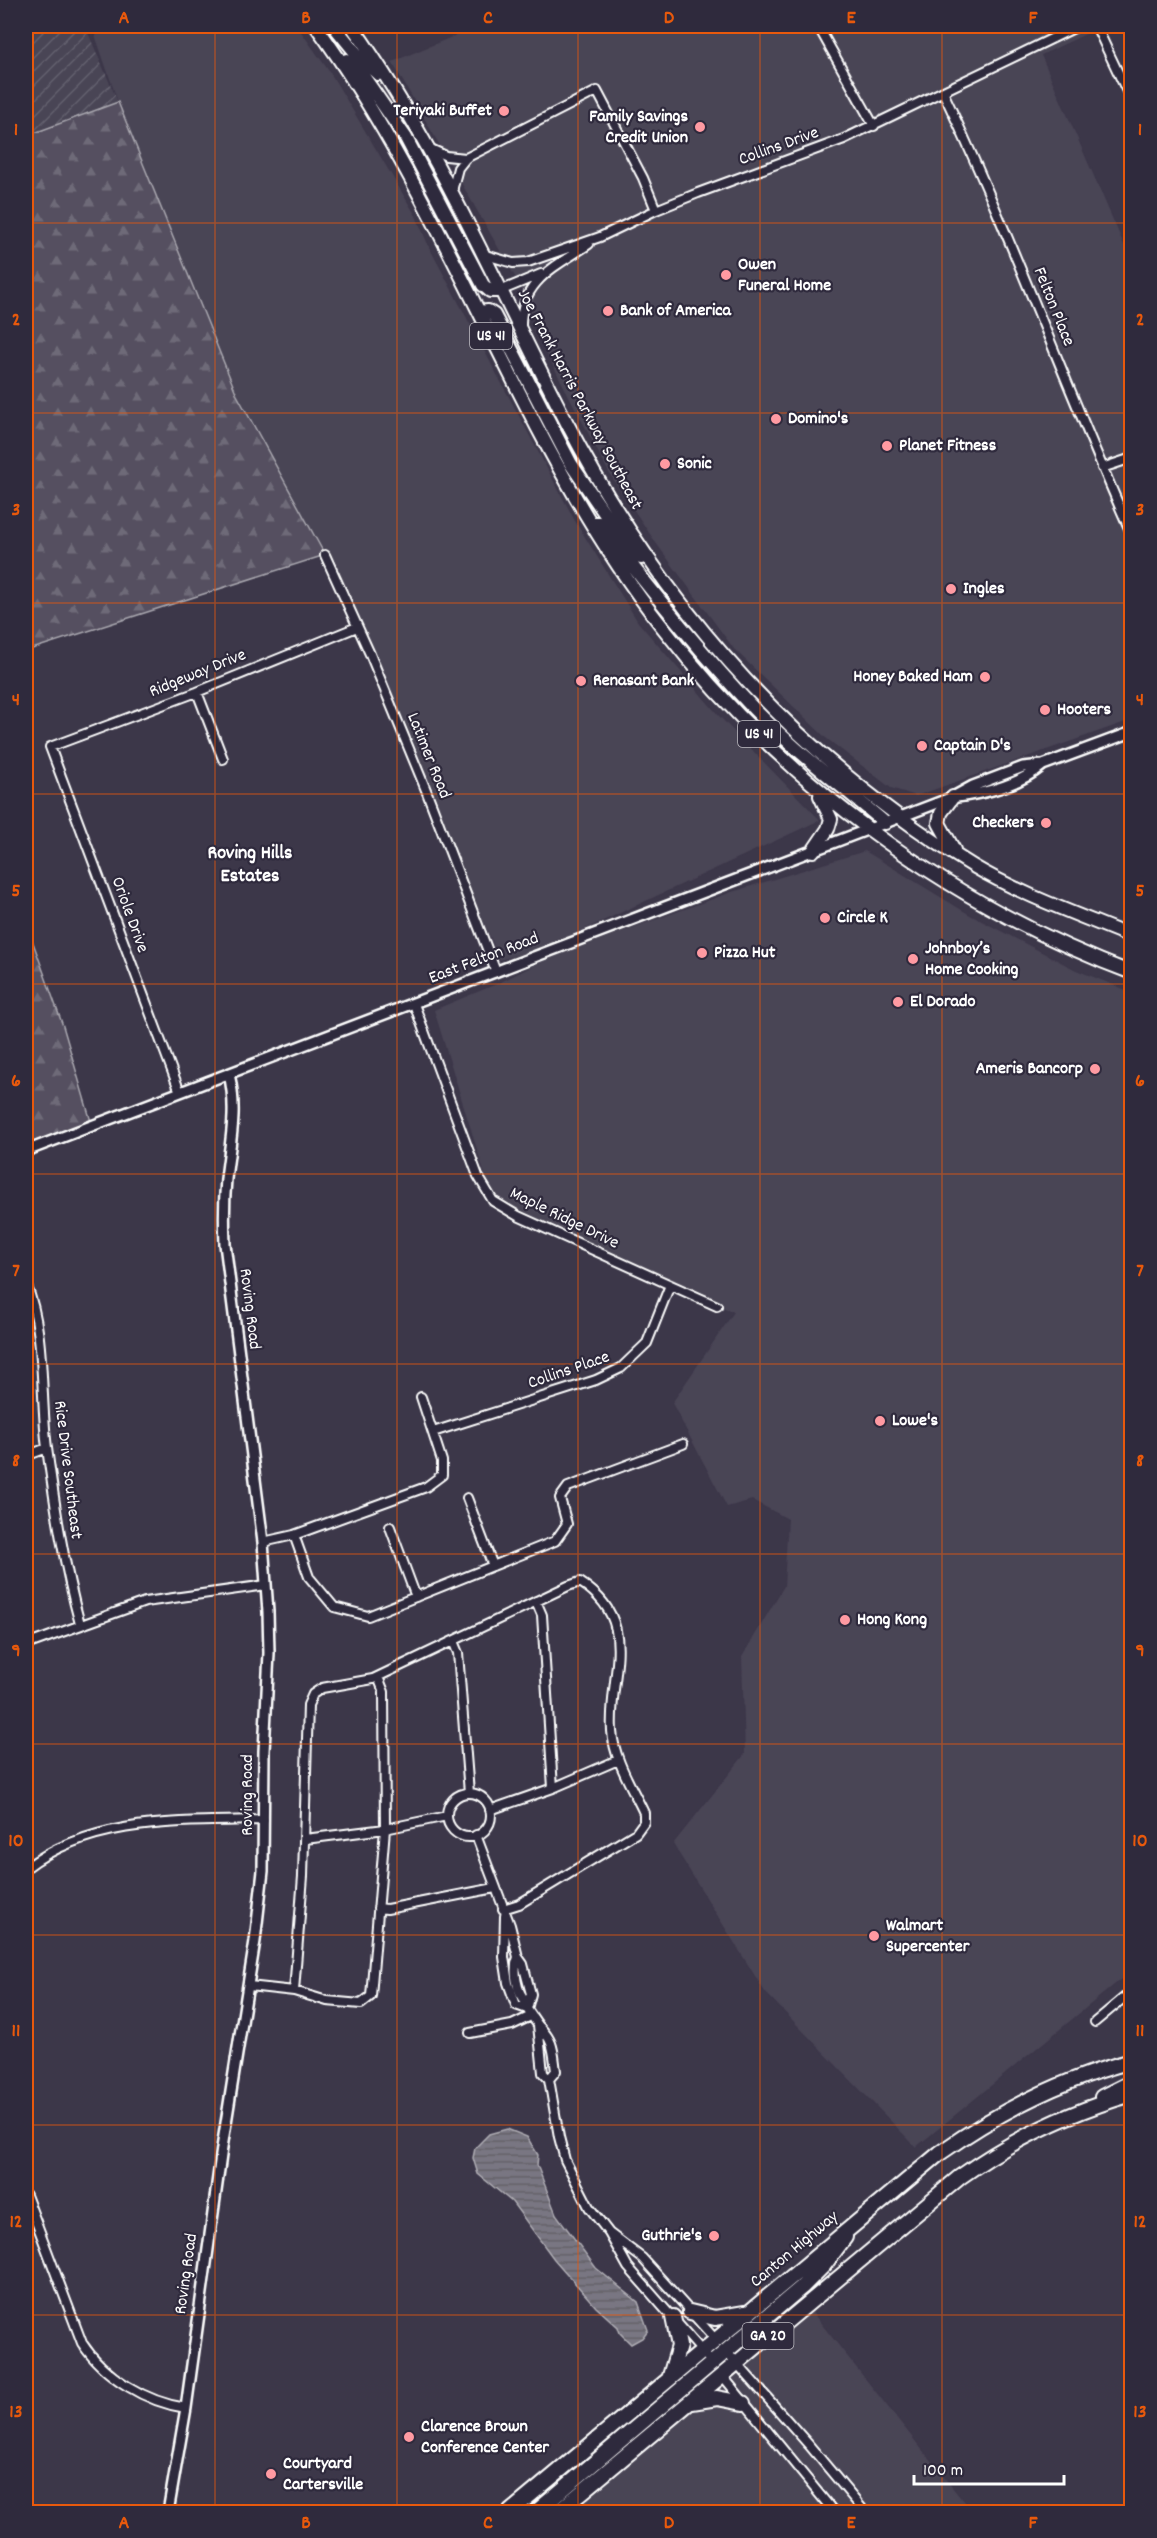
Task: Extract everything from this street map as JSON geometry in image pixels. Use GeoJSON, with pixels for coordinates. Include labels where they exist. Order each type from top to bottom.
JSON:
{"type":"FeatureCollection","features":[{"type":"Feature","properties":{"kind":"highway","name":"Canton Highway"},"geometry":{"type":"LineString","coordinates":[[510,2512],[940,2153],[986,2122],[1064,2084],[1131,2061]]}},
{"type":"Feature","properties":{"kind":"highway"},"geometry":{"type":"LineString","coordinates":[[1086,2109],[1104,2095],[1131,2082]]}},
{"type":"Feature","properties":{"kind":"highway","name":"GA 20"},"geometry":{"type":"LineString","coordinates":[[558,2512],[968,2172],[1021,2138],[1086,2109],[1131,2094]]}},
{"type":"Feature","properties":{"kind":"highway"},"geometry":{"type":"LineString","coordinates":[[536,2512],[813,2277],[836,2251],[855,2223]]}},
{"type":"Feature","properties":{"kind":"highway"},"geometry":{"type":"LineString","coordinates":[[690,2312],[721,2318],[750,2311]]}},
{"type":"Feature","properties":{"kind":"highway"},"geometry":{"type":"LineString","coordinates":[[669,2379],[679,2346],[673,2318]]}},
{"type":"Feature","properties":{"kind":"highway"},"geometry":{"type":"LineString","coordinates":[[690,2402],[717,2398],[743,2403]]}},
{"type":"Feature","properties":{"kind":"main road","name":"US 41"},"geometry":{"type":"LineString","coordinates":[[316,26],[361,90],[403,163],[542,436],[591,523],[647,607],[698,670],[764,740],[813,784],[869,829],[960,892],[995,912],[1072,949],[1131,973]]}},
{"type":"Feature","properties":{"kind":"main road"},"geometry":{"type":"LineString","coordinates":[[334,26],[360,58],[390,85]]}},
{"type":"Feature","properties":{"kind":"main road","name":"Joe Frank Harris Parkway Southeast"},"geometry":{"type":"LineString","coordinates":[[351,26],[390,85],[453,197],[598,481],[650,563],[709,639],[762,698],[811,744],[899,817],[976,867],[1031,894],[1131,937]]}},
{"type":"Feature","properties":{"kind":"main road"},"geometry":{"type":"LineString","coordinates":[[338,56],[349,62],[361,74],[399,126],[483,285],[490,291],[500,291]]}},
{"type":"Feature","properties":{"kind":"main road"},"geometry":{"type":"LineString","coordinates":[[479,312],[488,311],[494,315],[575,471],[627,544],[650,563]]}},
{"type":"Feature","properties":{"kind":"main road"},"geometry":{"type":"LineString","coordinates":[[591,523],[599,523],[699,649],[756,710],[820,769],[885,823]]}},
{"type":"Feature","properties":{"kind":"main road"},"geometry":{"type":"LineString","coordinates":[[813,784],[828,808],[831,819],[828,829],[813,851]]}},
{"type":"Feature","properties":{"kind":"main road"},"geometry":{"type":"LineString","coordinates":[[953,797],[941,813],[939,823],[958,856]]}},
{"type":"Feature","properties":{"kind":"street"},"geometry":{"type":"LineString","coordinates":[[818,26],[874,126]]}},
{"type":"Feature","properties":{"kind":"street","name":"Collins Drive"},"geometry":{"type":"LineString","coordinates":[[481,254],[513,263],[528,262],[600,237],[656,210],[874,126],[1078,26]]}},
{"type":"Feature","properties":{"kind":"street"},"geometry":{"type":"LineString","coordinates":[[1096,26],[1131,102]]}},
{"type":"Feature","properties":{"kind":"street"},"geometry":{"type":"LineString","coordinates":[[425,146],[440,155],[456,159],[466,158],[597,91],[656,210]]}},
{"type":"Feature","properties":{"kind":"street","name":"Felton Place"},"geometry":{"type":"LineString","coordinates":[[943,92],[990,192],[1131,535]]}},
{"type":"Feature","properties":{"kind":"street"},"geometry":{"type":"LineString","coordinates":[[453,197],[456,175],[466,158]]}},
{"type":"Feature","properties":{"kind":"street"},"geometry":{"type":"LineString","coordinates":[[522,334],[524,299],[534,283],[600,237]]}},
{"type":"Feature","properties":{"kind":"street"},"geometry":{"type":"LineString","coordinates":[[500,291],[551,269]]}},
{"type":"Feature","properties":{"kind":"street"},"geometry":{"type":"LineString","coordinates":[[1102,468],[1131,458]]}},
{"type":"Feature","properties":{"kind":"street","name":"Latimer Road"},"geometry":{"type":"LineString","coordinates":[[325,555],[370,654],[426,790],[496,972]]}},
{"type":"Feature","properties":{"kind":"street","name":"Ridgeway Drive"},"geometry":{"type":"LineString","coordinates":[[50,747],[197,692],[221,680],[357,627]]}},
{"type":"Feature","properties":{"kind":"street"},"geometry":{"type":"LineString","coordinates":[[197,692],[223,759]]}},
{"type":"Feature","properties":{"kind":"street","name":"East Felton Road"},"geometry":{"type":"LineString","coordinates":[[26,1151],[899,817],[953,797],[984,793],[1028,777],[1043,765],[1131,732]]}},
{"type":"Feature","properties":{"kind":"street","name":"Oriole Drive"},"geometry":{"type":"LineString","coordinates":[[50,747],[180,1092]]}},
{"type":"Feature","properties":{"kind":"street","name":"Maple Ridge Drive"},"geometry":{"type":"LineString","coordinates":[[414,1004],[478,1176],[493,1201],[555,1234],[717,1306]]}},
{"type":"Feature","properties":{"kind":"street","name":"Roving Road"},"geometry":{"type":"LineString","coordinates":[[168,2512],[186,2408],[218,2171],[249,1986],[263,1871],[264,1762],[269,1653],[263,1542],[225,1244],[224,1197],[235,1119],[229,1074]]}},
{"type":"Feature","properties":{"kind":"street","name":"Rice Drive Southeast"},"geometry":{"type":"LineString","coordinates":[[26,1284],[34,1309],[47,1448],[64,1567],[80,1624]]}},
{"type":"Feature","properties":{"kind":"street","name":"Collins Place"},"geometry":{"type":"LineString","coordinates":[[433,1432],[596,1380],[621,1368],[647,1343],[670,1285]]}},
{"type":"Feature","properties":{"kind":"street"},"geometry":{"type":"LineString","coordinates":[[263,1542],[294,1535],[426,1487],[442,1475],[442,1461],[421,1396]]}},
{"type":"Feature","properties":{"kind":"street"},"geometry":{"type":"LineString","coordinates":[[294,1535],[309,1577],[334,1607],[368,1616],[555,1541],[567,1524],[560,1498],[568,1487],[683,1444]]}},
{"type":"Feature","properties":{"kind":"street"},"geometry":{"type":"LineString","coordinates":[[26,1455],[47,1448]]}},
{"type":"Feature","properties":{"kind":"street"},"geometry":{"type":"LineString","coordinates":[[467,1498],[493,1566]]}},
{"type":"Feature","properties":{"kind":"street"},"geometry":{"type":"LineString","coordinates":[[390,1527],[416,1597]]}},
{"type":"Feature","properties":{"kind":"street"},"geometry":{"type":"LineString","coordinates":[[294,1991],[304,1839],[308,1705],[313,1694],[322,1688],[378,1677],[580,1582],[593,1591],[605,1605],[616,1631],[619,1652],[612,1703],[612,1732],[618,1760],[644,1813],[644,1822],[636,1833],[504,1913]]}},
{"type":"Feature","properties":{"kind":"street"},"geometry":{"type":"LineString","coordinates":[[26,1645],[145,1602],[266,1585]]}},
{"type":"Feature","properties":{"kind":"street"},"geometry":{"type":"LineString","coordinates":[[536,1601],[542,1615],[553,1788]]}},
{"type":"Feature","properties":{"kind":"street"},"geometry":{"type":"LineString","coordinates":[[453,1641],[458,1653],[469,1793]]}},
{"type":"Feature","properties":{"kind":"street"},"geometry":{"type":"LineString","coordinates":[[249,1986],[294,1991],[327,2001],[360,2004],[371,1996],[385,1829],[384,1692],[378,1677]]}},
{"type":"Feature","properties":{"kind":"street"},"geometry":{"type":"LineString","coordinates":[[490,1810],[553,1788],[618,1760]]}},
{"type":"Feature","properties":{"kind":"street"},"geometry":{"type":"LineString","coordinates":[[469,1793],[483,1798],[490,1810],[489,1824],[485,1830],[476,1835],[458,1834],[447,1816],[451,1803],[456,1798],[469,1793]]}},
{"type":"Feature","properties":{"kind":"street"},"geometry":{"type":"LineString","coordinates":[[304,1839],[385,1829],[447,1816]]}},
{"type":"Feature","properties":{"kind":"street"},"geometry":{"type":"LineString","coordinates":[[26,1868],[64,1845],[114,1830],[154,1824],[264,1820]]}},
{"type":"Feature","properties":{"kind":"street"},"geometry":{"type":"LineString","coordinates":[[476,1835],[510,1924],[518,1957],[514,1965],[521,1997],[538,2025],[550,2037],[556,2071],[549,2079]]}},
{"type":"Feature","properties":{"kind":"street"},"geometry":{"type":"LineString","coordinates":[[378,1908],[387,1909],[495,1888]]}},
{"type":"Feature","properties":{"kind":"street"},"geometry":{"type":"LineString","coordinates":[[504,1913],[504,1957],[508,1983],[516,2005],[528,2009]]}},
{"type":"Feature","properties":{"kind":"street"},"geometry":{"type":"LineString","coordinates":[[1095,2022],[1131,1991]]}},
{"type":"Feature","properties":{"kind":"street"},"geometry":{"type":"LineString","coordinates":[[470,2033],[512,2025],[528,2009]]}},
{"type":"Feature","properties":{"kind":"street"},"geometry":{"type":"LineString","coordinates":[[538,2025],[543,2073],[549,2079],[565,2160],[589,2207],[609,2233],[628,2267],[703,2351],[834,2512]]}},
{"type":"Feature","properties":{"kind":"street"},"geometry":{"type":"LineString","coordinates":[[26,2195],[82,2343],[90,2355],[112,2376],[138,2391],[164,2403],[186,2408]]}},
{"type":"Feature","properties":{"kind":"street"},"geometry":{"type":"LineString","coordinates":[[609,2233],[642,2258],[737,2362],[865,2512]]}},
{"type":"Feature","properties":{"kind":"shaded area"},"geometry":{"type":"Polygon","coordinates":[[[26,26],[85,26],[118,102],[26,136],[26,26]]]}},
{"type":"Feature","properties":{"kind":"shaded area"},"geometry":{"type":"Polygon","coordinates":[[[92,26],[297,26],[331,74],[416,216],[429,247],[575,521],[638,622],[720,717],[820,820],[551,945],[500,960],[325,555],[237,395],[118,102],[92,26]]]}},
{"type":"Feature","properties":{"kind":"shaded area"},"geometry":{"type":"Polygon","coordinates":[[[478,26],[1098,26],[1041,55],[1131,261],[1131,720],[916,796],[891,788],[826,738],[734,649],[656,543],[609,473],[547,354],[522,289],[392,62],[478,26]]]}},
{"type":"Feature","properties":{"kind":"shaded area"},"geometry":{"type":"Polygon","coordinates":[[[865,851],[970,915],[1076,970],[1131,992],[1131,1971],[916,2147],[765,1992],[673,1844],[745,1754],[742,1657],[784,1586],[788,1519],[752,1500],[727,1507],[672,1403],[734,1312],[670,1285],[493,1201],[434,1010],[499,983],[551,957],[732,892],[865,851]]]}},
{"type":"Feature","properties":{"kind":"shaded area"},"geometry":{"type":"Polygon","coordinates":[[[507,2129],[527,2137],[538,2155],[537,2165],[556,2214],[596,2268],[638,2302],[648,2330],[642,2338],[631,2344],[620,2333],[618,2327],[596,2307],[554,2259],[512,2202],[478,2174],[473,2158],[475,2148],[489,2134],[507,2129]]]}},
{"type":"Feature","properties":{"kind":"shaded area"},"geometry":{"type":"Polygon","coordinates":[[[811,2311],[972,2512],[569,2512],[811,2311]]]}},
{"type":"Feature","properties":{"kind":"green space"},"geometry":{"type":"Polygon","coordinates":[[[118,102],[237,395],[325,555],[26,651],[26,136],[118,102]]]}},
{"type":"Feature","properties":{"kind":"green space"},"geometry":{"type":"Polygon","coordinates":[[[26,923],[63,1026],[92,1125],[26,1151],[26,923]]]}},
{"type":"Feature","properties":{"kind":"place","name":"Teriyaki Buffet"},"geometry":{"type":"Point","coordinates":[504,111]}},
{"type":"Feature","properties":{"kind":"place","name":"Family Savings Credit Union"},"geometry":{"type":"Point","coordinates":[700,127]}},
{"type":"Feature","properties":{"kind":"place","name":"Owen Funeral Home"},"geometry":{"type":"Point","coordinates":[726,275]}},
{"type":"Feature","properties":{"kind":"place","name":"Bank of America"},"geometry":{"type":"Point","coordinates":[608,311]}},
{"type":"Feature","properties":{"kind":"place","name":"Domino's"},"geometry":{"type":"Point","coordinates":[776,419]}},
{"type":"Feature","properties":{"kind":"place","name":"Planet Fitness"},"geometry":{"type":"Point","coordinates":[887,446]}},
{"type":"Feature","properties":{"kind":"place","name":"Sonic"},"geometry":{"type":"Point","coordinates":[665,464]}},
{"type":"Feature","properties":{"kind":"place","name":"Ingles"},"geometry":{"type":"Point","coordinates":[951,589]}},
{"type":"Feature","properties":{"kind":"place","name":"Honey Baked Ham"},"geometry":{"type":"Point","coordinates":[985,677]}},
{"type":"Feature","properties":{"kind":"place","name":"Renasant Bank"},"geometry":{"type":"Point","coordinates":[581,681]}},
{"type":"Feature","properties":{"kind":"place","name":"Hooters"},"geometry":{"type":"Point","coordinates":[1045,710]}},
{"type":"Feature","properties":{"kind":"place","name":"Captain D's"},"geometry":{"type":"Point","coordinates":[922,746]}},
{"type":"Feature","properties":{"kind":"place","name":"Checkers"},"geometry":{"type":"Point","coordinates":[1046,823]}},
{"type":"Feature","properties":{"kind":"place","name":"Circle K"},"geometry":{"type":"Point","coordinates":[825,918]}},
{"type":"Feature","properties":{"kind":"place","name":"Pizza Hut"},"geometry":{"type":"Point","coordinates":[702,953]}},
{"type":"Feature","properties":{"kind":"place","name":"Johnboy’s Home Cooking"},"geometry":{"type":"Point","coordinates":[913,959]}},
{"type":"Feature","properties":{"kind":"place","name":"El Dorado"},"geometry":{"type":"Point","coordinates":[898,1002]}},
{"type":"Feature","properties":{"kind":"place","name":"Ameris Bancorp"},"geometry":{"type":"Point","coordinates":[1095,1069]}},
{"type":"Feature","properties":{"kind":"place","name":"Lowe's"},"geometry":{"type":"Point","coordinates":[880,1421]}},
{"type":"Feature","properties":{"kind":"place","name":"Hong Kong"},"geometry":{"type":"Point","coordinates":[845,1620]}},
{"type":"Feature","properties":{"kind":"place","name":"Walmart Supercenter"},"geometry":{"type":"Point","coordinates":[874,1936]}},
{"type":"Feature","properties":{"kind":"place","name":"Guthrie's"},"geometry":{"type":"Point","coordinates":[714,2236]}},
{"type":"Feature","properties":{"kind":"place","name":"Clarence Brown Conference Center"},"geometry":{"type":"Point","coordinates":[409,2437]}},
{"type":"Feature","properties":{"kind":"place","name":"Courtyard Cartersville"},"geometry":{"type":"Point","coordinates":[271,2474]}},
{"type":"Feature","properties":{"kind":"district","name":"Roving Hills Estates"},"geometry":{"type":"Point","coordinates":[250,866]}}]}
